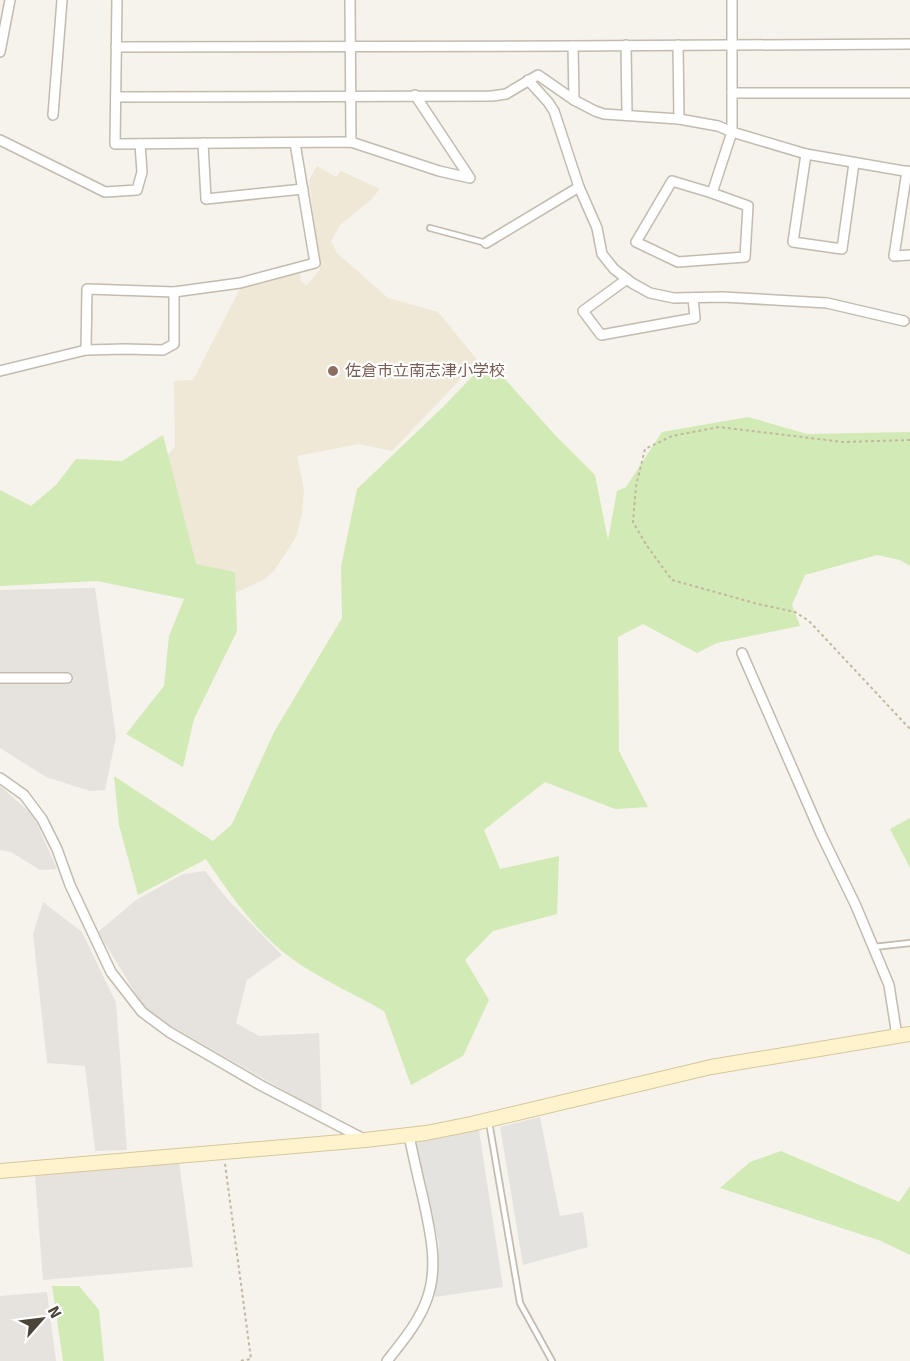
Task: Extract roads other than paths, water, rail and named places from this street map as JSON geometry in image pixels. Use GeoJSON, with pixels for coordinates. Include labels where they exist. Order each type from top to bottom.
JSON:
{"type":"FeatureCollection","features":[{"type":"Feature","properties":{"kind":"street"},"geometry":{"type":"LineString","coordinates":[[0,52],[10,0]]}},
{"type":"Feature","properties":{"kind":"street"},"geometry":{"type":"LineString","coordinates":[[53,115],[62,0]]}},
{"type":"Feature","properties":{"kind":"street"},"geometry":{"type":"LineString","coordinates":[[117,0],[116,144],[351,142],[439,171],[470,178],[415,95]]}},
{"type":"Feature","properties":{"kind":"street"},"geometry":{"type":"LineString","coordinates":[[350,0],[351,142]]}},
{"type":"Feature","properties":{"kind":"street"},"geometry":{"type":"LineString","coordinates":[[712,193],[732,132],[732,0]]}},
{"type":"Feature","properties":{"kind":"street"},"geometry":{"type":"LineString","coordinates":[[116,46],[910,44]]}},
{"type":"Feature","properties":{"kind":"street"},"geometry":{"type":"LineString","coordinates":[[626,45],[627,114]]}},
{"type":"Feature","properties":{"kind":"street"},"geometry":{"type":"LineString","coordinates":[[678,45],[679,119]]}},
{"type":"Feature","properties":{"kind":"street"},"geometry":{"type":"LineString","coordinates":[[573,46],[574,100]]}},
{"type":"Feature","properties":{"kind":"street"},"geometry":{"type":"LineString","coordinates":[[116,97],[492,96],[506,94],[538,75],[574,100],[604,114],[679,119],[718,126],[806,154],[908,172],[894,256],[910,255]]}},
{"type":"Feature","properties":{"kind":"street"},"geometry":{"type":"LineString","coordinates":[[528,81],[554,111],[579,187],[597,228],[602,254],[614,269],[627,279],[650,293],[674,298],[723,297],[827,303],[904,321]]}},
{"type":"Feature","properties":{"kind":"street"},"geometry":{"type":"LineString","coordinates":[[732,93],[910,93]]}},
{"type":"Feature","properties":{"kind":"street"},"geometry":{"type":"LineString","coordinates":[[0,140],[105,192],[137,190],[142,172],[141,144]]}},
{"type":"Feature","properties":{"kind":"street"},"geometry":{"type":"LineString","coordinates":[[203,143],[206,200],[303,189]]}},
{"type":"Feature","properties":{"kind":"street"},"geometry":{"type":"LineString","coordinates":[[86,350],[87,289],[174,292],[240,283],[315,263],[295,143]]}},
{"type":"Feature","properties":{"kind":"street"},"geometry":{"type":"LineString","coordinates":[[806,154],[793,242],[842,249],[854,163]]}},
{"type":"Feature","properties":{"kind":"street"},"geometry":{"type":"LineString","coordinates":[[672,181],[712,193],[748,206],[745,257],[678,262],[636,242],[672,181]]}},
{"type":"Feature","properties":{"kind":"street"},"geometry":{"type":"LineString","coordinates":[[486,243],[579,187]]}},
{"type":"Feature","properties":{"kind":"street"},"geometry":{"type":"LineString","coordinates":[[627,279],[583,311],[601,336],[695,318],[693,298]]}},
{"type":"Feature","properties":{"kind":"street"},"geometry":{"type":"LineString","coordinates":[[0,371],[86,350],[163,350],[168,348],[174,344],[174,292]]}},
{"type":"Feature","properties":{"kind":"street"},"geometry":{"type":"LineString","coordinates":[[0,1171],[426,1133],[711,1067],[903,1035],[889,985],[856,906],[821,834],[742,653]]}},
{"type":"Feature","properties":{"kind":"street"},"geometry":{"type":"LineString","coordinates":[[0,678],[67,678]]}},
{"type":"Feature","properties":{"kind":"street"},"geometry":{"type":"LineString","coordinates":[[0,778],[24,795],[42,819],[111,972],[142,1012],[169,1032],[262,1086],[365,1140]]}},
{"type":"Feature","properties":{"kind":"street"},"geometry":{"type":"LineString","coordinates":[[387,1361],[419,1317],[428,1298],[432,1275],[433,1245],[409,1135]]}},
{"type":"Feature","properties":{"kind":"lane"},"geometry":{"type":"LineString","coordinates":[[430,228],[486,243]]}},
{"type":"Feature","properties":{"kind":"lane"},"geometry":{"type":"LineString","coordinates":[[873,947],[910,943]]}},
{"type":"Feature","properties":{"kind":"lane"},"geometry":{"type":"LineString","coordinates":[[489,1119],[520,1303],[552,1361]]}},
{"type":"Feature","properties":{"kind":"place","name":"佐倉市立南志津小学校"},"geometry":{"type":"Point","coordinates":[333,371]}}]}
